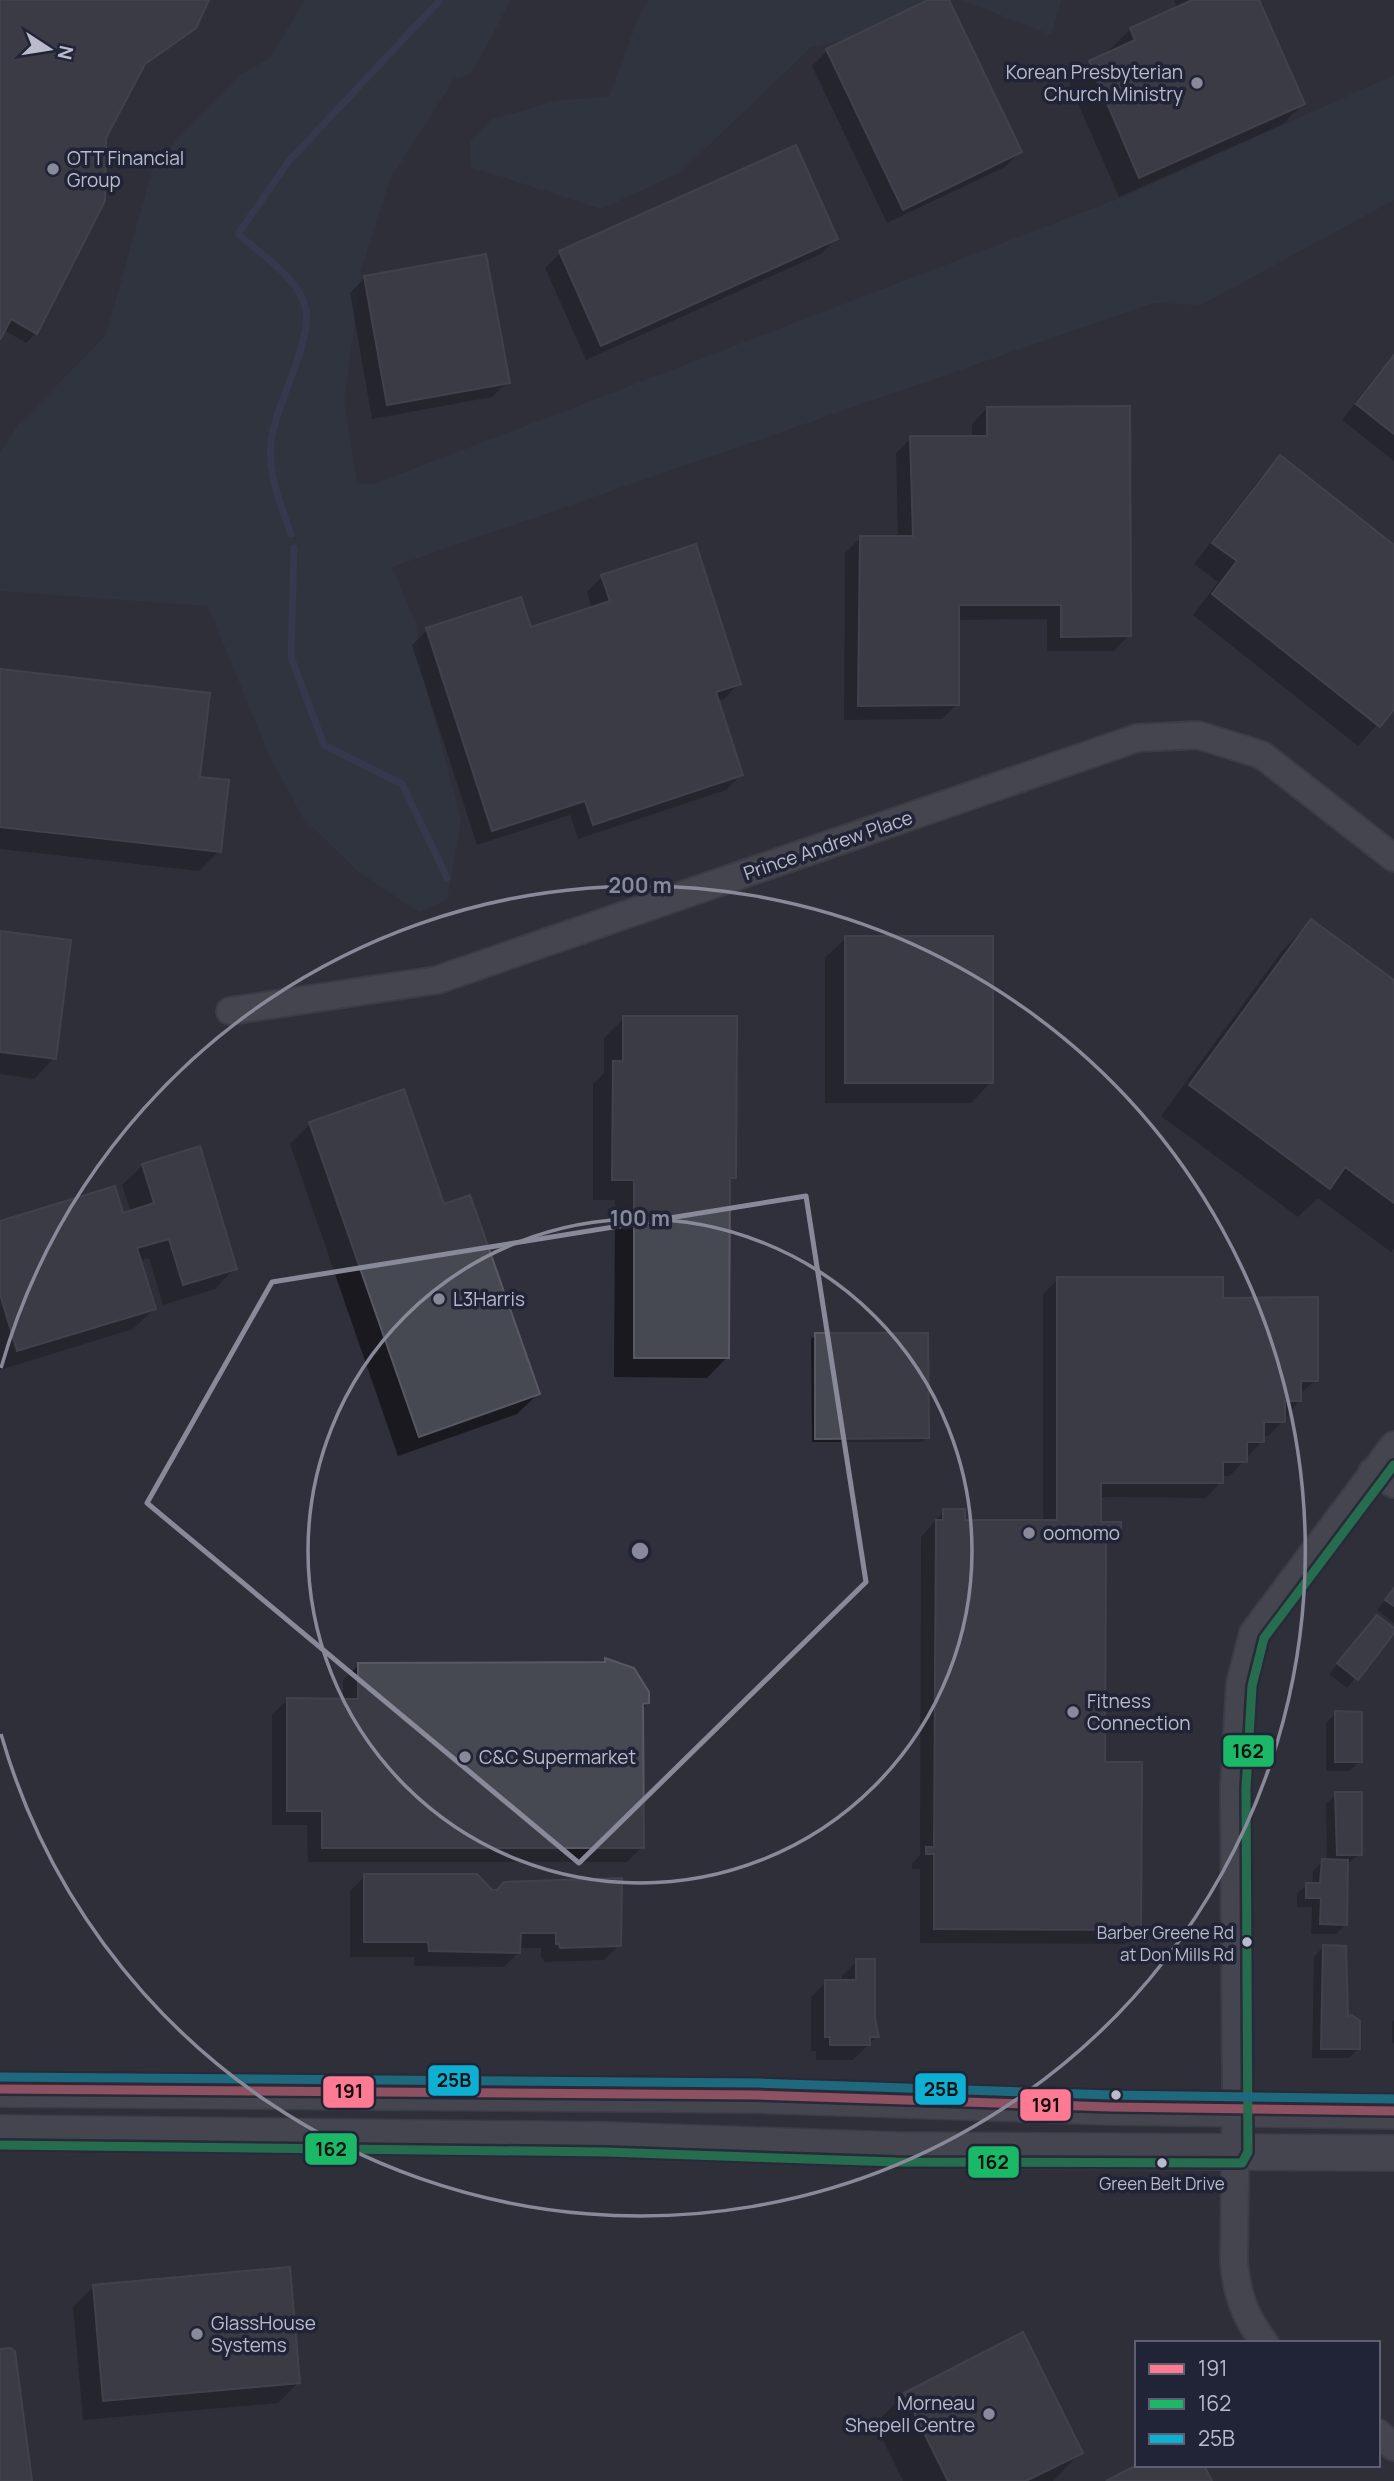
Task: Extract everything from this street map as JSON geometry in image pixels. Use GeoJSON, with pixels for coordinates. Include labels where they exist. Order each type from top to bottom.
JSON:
{"type":"FeatureCollection","features":[{"type":"Feature","properties":{"kind":"main road"},"geometry":{"type":"LineString","coordinates":[[0,2089],[758,2095],[1236,2110],[1394,2111]]}},
{"type":"Feature","properties":{"kind":"main road"},"geometry":{"type":"LineString","coordinates":[[0,2133],[592,2140],[896,2150],[1394,2153]]}},
{"type":"Feature","properties":{"kind":"street","name":"Prince Andrew Place"},"geometry":{"type":"LineString","coordinates":[[230,1011],[437,980],[1137,738],[1198,735],[1262,755],[1394,858]]}},
{"type":"Feature","properties":{"kind":"street"},"geometry":{"type":"LineString","coordinates":[[1263,2341],[1250,2324],[1237,2288],[1233,2187],[1236,2152],[1234,1788],[1240,1684],[1253,1633],[1383,1478],[1394,1445]]}},
{"type":"Feature","properties":{"kind":"street"},"geometry":{"type":"LineString","coordinates":[[1380,2434],[1394,2447]]}},
{"type":"Feature","properties":{"kind":"highlighted area"},"geometry":{"type":"Polygon","coordinates":[[[806,1196],[866,1582],[579,1863],[147,1503],[272,1282],[806,1196]]]}},
{"type":"Feature","properties":{"kind":"shaded area"},"geometry":{"type":"Polygon","coordinates":[[[305,0],[511,0],[471,74],[454,79],[390,179],[361,271],[344,401],[357,483],[374,484],[1128,195],[1394,75],[1394,200],[1201,305],[1153,303],[392,567],[416,624],[422,671],[461,820],[447,900],[419,912],[359,872],[303,818],[269,755],[208,606],[0,591],[0,453],[18,425],[106,335],[154,163],[240,75],[270,58],[305,0]]]}},
{"type":"Feature","properties":{"kind":"shaded area"},"geometry":{"type":"Polygon","coordinates":[[[649,0],[927,0],[893,27],[810,48],[681,172],[601,209],[471,167],[470,142],[493,119],[560,100],[609,97],[639,16],[649,0]]]}},
{"type":"Feature","properties":{"kind":"shaded area"},"geometry":{"type":"Polygon","coordinates":[[[963,0],[1060,0],[1061,1],[1051,35],[963,0]]]}},
{"type":"Feature","properties":{"kind":"building","name":"OTT Financial Group"},"geometry":{"type":"Polygon","coordinates":[[[0,0],[209,0],[196,28],[145,64],[106,138],[105,201],[37,334],[11,319],[0,340],[0,0]]]}},
{"type":"Feature","properties":{"kind":"building"},"geometry":{"type":"Polygon","coordinates":[[[928,0],[949,0],[1022,152],[903,210],[826,49],[928,0]]]}},
{"type":"Feature","properties":{"kind":"building","name":"Korean Presbyterian Church Ministry"},"geometry":{"type":"Polygon","coordinates":[[[1192,0],[1259,0],[1305,104],[1139,178],[1089,61],[1135,40],[1130,28],[1192,0]]]}},
{"type":"Feature","properties":{"kind":"building"},"geometry":{"type":"Polygon","coordinates":[[[796,145],[838,239],[601,346],[559,251],[796,145]]]}},
{"type":"Feature","properties":{"kind":"building"},"geometry":{"type":"Polygon","coordinates":[[[486,254],[510,383],[387,405],[364,276],[486,254]]]}},
{"type":"Feature","properties":{"kind":"building"},"geometry":{"type":"Polygon","coordinates":[[[1394,355],[1394,434],[1356,404],[1394,355]]]}},
{"type":"Feature","properties":{"kind":"building"},"geometry":{"type":"Polygon","coordinates":[[[1130,406],[1131,636],[1061,637],[1061,605],[959,605],[959,705],[858,706],[860,536],[913,536],[910,436],[987,436],[987,407],[1130,406]]]}},
{"type":"Feature","properties":{"kind":"building"},"geometry":{"type":"Polygon","coordinates":[[[1280,455],[1394,545],[1394,709],[1380,727],[1212,594],[1237,561],[1212,543],[1280,455]]]}},
{"type":"Feature","properties":{"kind":"building"},"geometry":{"type":"Polygon","coordinates":[[[696,544],[741,684],[716,692],[743,775],[593,825],[585,801],[492,831],[426,628],[521,597],[531,627],[610,601],[601,575],[696,544]]]}},
{"type":"Feature","properties":{"kind":"building"},"geometry":{"type":"Polygon","coordinates":[[[0,669],[210,693],[200,777],[229,780],[221,852],[0,827],[0,669]]]}},
{"type":"Feature","properties":{"kind":"building"},"geometry":{"type":"Polygon","coordinates":[[[1311,919],[1394,980],[1394,1203],[1345,1167],[1330,1189],[1189,1085],[1311,919]]]}},
{"type":"Feature","properties":{"kind":"building"},"geometry":{"type":"Polygon","coordinates":[[[0,931],[71,940],[56,1059],[0,1052],[0,931]]]}},
{"type":"Feature","properties":{"kind":"building"},"geometry":{"type":"Polygon","coordinates":[[[845,936],[993,936],[993,1083],[845,1083],[845,936]]]}},
{"type":"Feature","properties":{"kind":"building"},"geometry":{"type":"Polygon","coordinates":[[[623,1016],[737,1016],[736,1178],[730,1178],[729,1358],[634,1358],[634,1180],[612,1180],[613,1061],[623,1061],[623,1016]]]}},
{"type":"Feature","properties":{"kind":"building","name":"L3Harris"},"geometry":{"type":"Polygon","coordinates":[[[404,1089],[444,1204],[470,1195],[540,1394],[419,1437],[309,1122],[404,1089]]]}},
{"type":"Feature","properties":{"kind":"building"},"geometry":{"type":"Polygon","coordinates":[[[200,1146],[237,1269],[183,1285],[169,1239],[137,1248],[156,1309],[17,1351],[0,1294],[0,1221],[115,1186],[123,1213],[154,1203],[142,1164],[200,1146]]]}},
{"type":"Feature","properties":{"kind":"building"},"geometry":{"type":"Polygon","coordinates":[[[1057,1277],[1223,1277],[1223,1298],[1318,1297],[1318,1381],[1301,1381],[1301,1401],[1285,1401],[1285,1422],[1264,1422],[1264,1442],[1247,1442],[1247,1462],[1223,1462],[1223,1483],[1101,1483],[1101,1522],[1121,1522],[1121,1530],[1106,1530],[1105,1762],[1142,1762],[1141,1930],[934,1929],[934,1854],[926,1854],[926,1847],[934,1847],[936,1520],[943,1520],[943,1509],[965,1509],[965,1520],[1057,1520],[1057,1277]]]}},
{"type":"Feature","properties":{"kind":"building"},"geometry":{"type":"Polygon","coordinates":[[[815,1333],[928,1333],[929,1438],[815,1439],[815,1333]]]}},
{"type":"Feature","properties":{"kind":"building"},"geometry":{"type":"Polygon","coordinates":[[[1394,1588],[1394,1606],[1385,1600],[1394,1588]]]}},
{"type":"Feature","properties":{"kind":"building"},"geometry":{"type":"Polygon","coordinates":[[[1377,1615],[1394,1628],[1394,1633],[1358,1680],[1337,1663],[1377,1615]]]}},
{"type":"Feature","properties":{"kind":"building","name":"C&C Supermarket"},"geometry":{"type":"Polygon","coordinates":[[[605,1658],[634,1668],[649,1692],[649,1703],[643,1704],[644,1848],[322,1848],[322,1811],[287,1811],[287,1698],[358,1699],[358,1663],[605,1662],[605,1658]]]}},
{"type":"Feature","properties":{"kind":"building"},"geometry":{"type":"Polygon","coordinates":[[[1335,1711],[1362,1712],[1362,1762],[1335,1762],[1335,1711]]]}},
{"type":"Feature","properties":{"kind":"building"},"geometry":{"type":"Polygon","coordinates":[[[1335,1792],[1362,1792],[1362,1855],[1337,1855],[1335,1792]]]}},
{"type":"Feature","properties":{"kind":"building"},"geometry":{"type":"Polygon","coordinates":[[[1322,1859],[1348,1860],[1347,1925],[1320,1924],[1321,1898],[1306,1898],[1306,1883],[1320,1883],[1322,1859]]]}},
{"type":"Feature","properties":{"kind":"building"},"geometry":{"type":"Polygon","coordinates":[[[364,1874],[477,1874],[492,1890],[497,1890],[504,1882],[622,1878],[621,1946],[560,1948],[559,1944],[556,1944],[556,1933],[521,1933],[520,1953],[429,1951],[428,1942],[364,1942],[364,1874]]]}},
{"type":"Feature","properties":{"kind":"building"},"geometry":{"type":"Polygon","coordinates":[[[1323,1945],[1346,1946],[1348,2016],[1352,2015],[1360,2021],[1360,2049],[1321,2049],[1323,1945]]]}},
{"type":"Feature","properties":{"kind":"building"},"geometry":{"type":"Polygon","coordinates":[[[856,1959],[875,1959],[875,2019],[879,2037],[870,2037],[870,2045],[830,2045],[830,2037],[825,2037],[825,1980],[856,1980],[856,1959]]]}},
{"type":"Feature","properties":{"kind":"building","name":"GlassHouse Systems"},"geometry":{"type":"Polygon","coordinates":[[[290,2267],[300,2383],[103,2401],[93,2285],[290,2267]]]}},
{"type":"Feature","properties":{"kind":"building","name":"Morneau Shepell Centre"},"geometry":{"type":"Polygon","coordinates":[[[1023,2332],[1083,2453],[1026,2481],[948,2481],[904,2393],[1023,2332]]]}},
{"type":"Feature","properties":{"kind":"building"},"geometry":{"type":"Polygon","coordinates":[[[10,2348],[15,2351],[32,2481],[0,2481],[0,2349],[10,2348]]]}},
{"type":"Feature","properties":{"kind":"building"},"geometry":{"type":"Polygon","coordinates":[[[1135,2466],[1205,2467],[1212,2481],[1106,2481],[1135,2466]]]}},
{"type":"Feature","properties":{"kind":"waterway"},"geometry":{"type":"LineString","coordinates":[[291,534],[274,483],[270,457],[273,430],[304,337],[306,310],[302,298],[288,277],[238,234],[289,161],[440,0]]}},
{"type":"Feature","properties":{"kind":"waterway"},"geometry":{"type":"LineString","coordinates":[[294,548],[291,657],[324,745],[402,784],[447,878]]}},
{"type":"Feature","properties":{"kind":"transit line","name":"162"},"geometry":{"type":"LineString","coordinates":[[0,2145],[606,2152],[896,2162],[1242,2163],[1248,2152],[1246,1788],[1252,1686],[1264,1638],[1394,1465]]}},
{"type":"Feature","properties":{"kind":"transit line","name":"25B"},"geometry":{"type":"LineString","coordinates":[[0,2077],[758,2083],[1110,2095],[1394,2099]]}},
{"type":"Feature","properties":{"kind":"transit line","name":"191"},"geometry":{"type":"LineString","coordinates":[[0,2089],[758,2095],[1110,2107],[1394,2111]]}},
{"type":"Feature","properties":{"kind":"place","name":"Korean Presbyterian Church Ministry"},"geometry":{"type":"Point","coordinates":[1197,83]}},
{"type":"Feature","properties":{"kind":"place","name":"OTT Financial Group"},"geometry":{"type":"Point","coordinates":[53,169]}},
{"type":"Feature","properties":{"kind":"place","name":"L3Harris"},"geometry":{"type":"Point","coordinates":[439,1299]}},
{"type":"Feature","properties":{"kind":"place","name":"oomomo"},"geometry":{"type":"Point","coordinates":[1029,1533]}},
{"type":"Feature","properties":{"kind":"place","name":"Fitness Connection"},"geometry":{"type":"Point","coordinates":[1073,1712]}},
{"type":"Feature","properties":{"kind":"place","name":"C&C Supermarket"},"geometry":{"type":"Point","coordinates":[465,1757]}},
{"type":"Feature","properties":{"kind":"place","name":"Barber Greene Rd at Don Mills Rd"},"geometry":{"type":"Point","coordinates":[1247,1942]}},
{"type":"Feature","properties":{"kind":"place","name":"Green Belt Drive"},"geometry":{"type":"Point","coordinates":[1162,2163]}},
{"type":"Feature","properties":{"kind":"place","name":"GlassHouse Systems"},"geometry":{"type":"Point","coordinates":[197,2334]}},
{"type":"Feature","properties":{"kind":"place","name":"Morneau Shepell Centre"},"geometry":{"type":"Point","coordinates":[989,2414]}}]}
